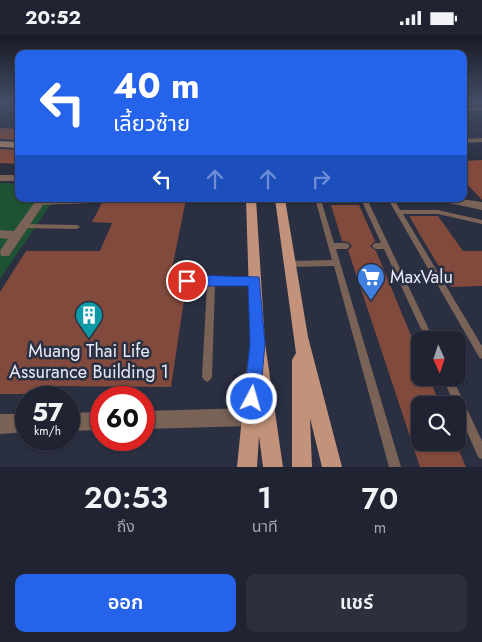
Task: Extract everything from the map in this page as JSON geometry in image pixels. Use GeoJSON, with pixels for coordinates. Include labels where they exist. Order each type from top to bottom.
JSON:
{"type":"FeatureCollection","features":[{"type":"Feature","properties":{"kind":"main road"},"geometry":{"type":"LineString","coordinates":[[251,202],[257,343],[273,467]]}},
{"type":"Feature","properties":{"kind":"main road"},"geometry":{"type":"LineString","coordinates":[[280,202],[300,337],[332,467]]}},
{"type":"Feature","properties":{"kind":"main road"},"geometry":{"type":"LineString","coordinates":[[300,337],[302,467]]}},
{"type":"Feature","properties":{"kind":"main road"},"geometry":{"type":"LineString","coordinates":[[247,467],[257,343]]}},
{"type":"Feature","properties":{"kind":"street"},"geometry":{"type":"LineString","coordinates":[[467,141],[482,140]]}},
{"type":"Feature","properties":{"kind":"street"},"geometry":{"type":"LineString","coordinates":[[0,144],[15,145]]}},
{"type":"Feature","properties":{"kind":"street"},"geometry":{"type":"LineString","coordinates":[[0,178],[15,178]]}},
{"type":"Feature","properties":{"kind":"street"},"geometry":{"type":"LineString","coordinates":[[5,253],[40,202]]}},
{"type":"Feature","properties":{"kind":"street"},"geometry":{"type":"LineString","coordinates":[[460,202],[482,206]]}},
{"type":"Feature","properties":{"kind":"street"},"geometry":{"type":"LineString","coordinates":[[0,234],[20,231]]}},
{"type":"Feature","properties":{"kind":"street"},"geometry":{"type":"LineString","coordinates":[[155,420],[250,417]]}},
{"type":"Feature","properties":{"kind":"street"},"geometry":{"type":"LineString","coordinates":[[0,423],[15,423]]}},
{"type":"Feature","properties":{"kind":"lane"},"geometry":{"type":"LineString","coordinates":[[66,202],[91,203]]}},
{"type":"Feature","properties":{"kind":"lane"},"geometry":{"type":"LineString","coordinates":[[319,202],[395,467]]}},
{"type":"Feature","properties":{"kind":"lane"},"geometry":{"type":"LineString","coordinates":[[365,202],[426,331]]}},
{"type":"Feature","properties":{"kind":"lane"},"geometry":{"type":"LineString","coordinates":[[393,202],[482,354]]}},
{"type":"Feature","properties":{"kind":"lane"},"geometry":{"type":"LineString","coordinates":[[398,212],[438,212],[482,223]]}},
{"type":"Feature","properties":{"kind":"lane"},"geometry":{"type":"LineString","coordinates":[[20,231],[77,227]]}},
{"type":"Feature","properties":{"kind":"lane"},"geometry":{"type":"LineString","coordinates":[[332,246],[347,246]]}},
{"type":"Feature","properties":{"kind":"lane"},"geometry":{"type":"LineString","coordinates":[[376,246],[386,246]]}},
{"type":"Feature","properties":{"kind":"lane"},"geometry":{"type":"LineString","coordinates":[[289,263],[336,263]]}},
{"type":"Feature","properties":{"kind":"lane"},"geometry":{"type":"LineString","coordinates":[[187,281],[254,281]]}},
{"type":"Feature","properties":{"kind":"lane"},"geometry":{"type":"LineString","coordinates":[[207,377],[211,281]]}},
{"type":"Feature","properties":{"kind":"lane"},"geometry":{"type":"LineString","coordinates":[[451,386],[482,453]]}},
{"type":"Feature","properties":{"kind":"green space"},"geometry":{"type":"Polygon","coordinates":[[[0,183],[15,184],[15,202],[52,202],[0,279],[0,183]]]}},
{"type":"Feature","properties":{"kind":"building"},"geometry":{"type":"Polygon","coordinates":[[[0,128],[15,129],[15,140],[0,139],[0,128]]]}},
{"type":"Feature","properties":{"kind":"building"},"geometry":{"type":"Polygon","coordinates":[[[0,149],[15,150],[15,164],[0,163],[0,149]]]}},
{"type":"Feature","properties":{"kind":"building"},"geometry":{"type":"Polygon","coordinates":[[[482,160],[482,200],[467,184],[467,161],[482,160]]]}},
{"type":"Feature","properties":{"kind":"building","name":"Muang Thai Life Assurance Building 1"},"geometry":{"type":"Polygon","coordinates":[[[102,202],[185,202],[171,274],[188,274],[181,280],[182,284],[186,286],[171,387],[15,386],[15,394],[0,394],[0,292],[26,251],[100,251],[112,223],[92,222],[102,202]]]}},
{"type":"Feature","properties":{"kind":"building"},"geometry":{"type":"Polygon","coordinates":[[[331,205],[359,205],[375,241],[370,246],[376,251],[411,335],[411,386],[433,386],[436,396],[411,396],[411,440],[348,250],[352,246],[348,242],[342,241],[331,205]]]}},
{"type":"Feature","properties":{"kind":"building"},"geometry":{"type":"Polygon","coordinates":[[[409,216],[438,216],[463,251],[482,251],[482,286],[451,287],[409,216]]]}},
{"type":"Feature","properties":{"kind":"building"},"geometry":{"type":"Polygon","coordinates":[[[415,451],[459,451],[466,467],[420,467],[415,451]]]}},
{"type":"Feature","properties":{"kind":"place","name":"MaxValu"},"geometry":{"type":"Point","coordinates":[371,301]}},
{"type":"Feature","properties":{"kind":"place","name":"Muang Thai Life Assurance Building 1"},"geometry":{"type":"Point","coordinates":[89,339]}},
{"type":"Feature","properties":{"kind":"route"},"geometry":{"type":"LineString","coordinates":[[187,281],[254,281],[257,343],[252,399]]}}]}
